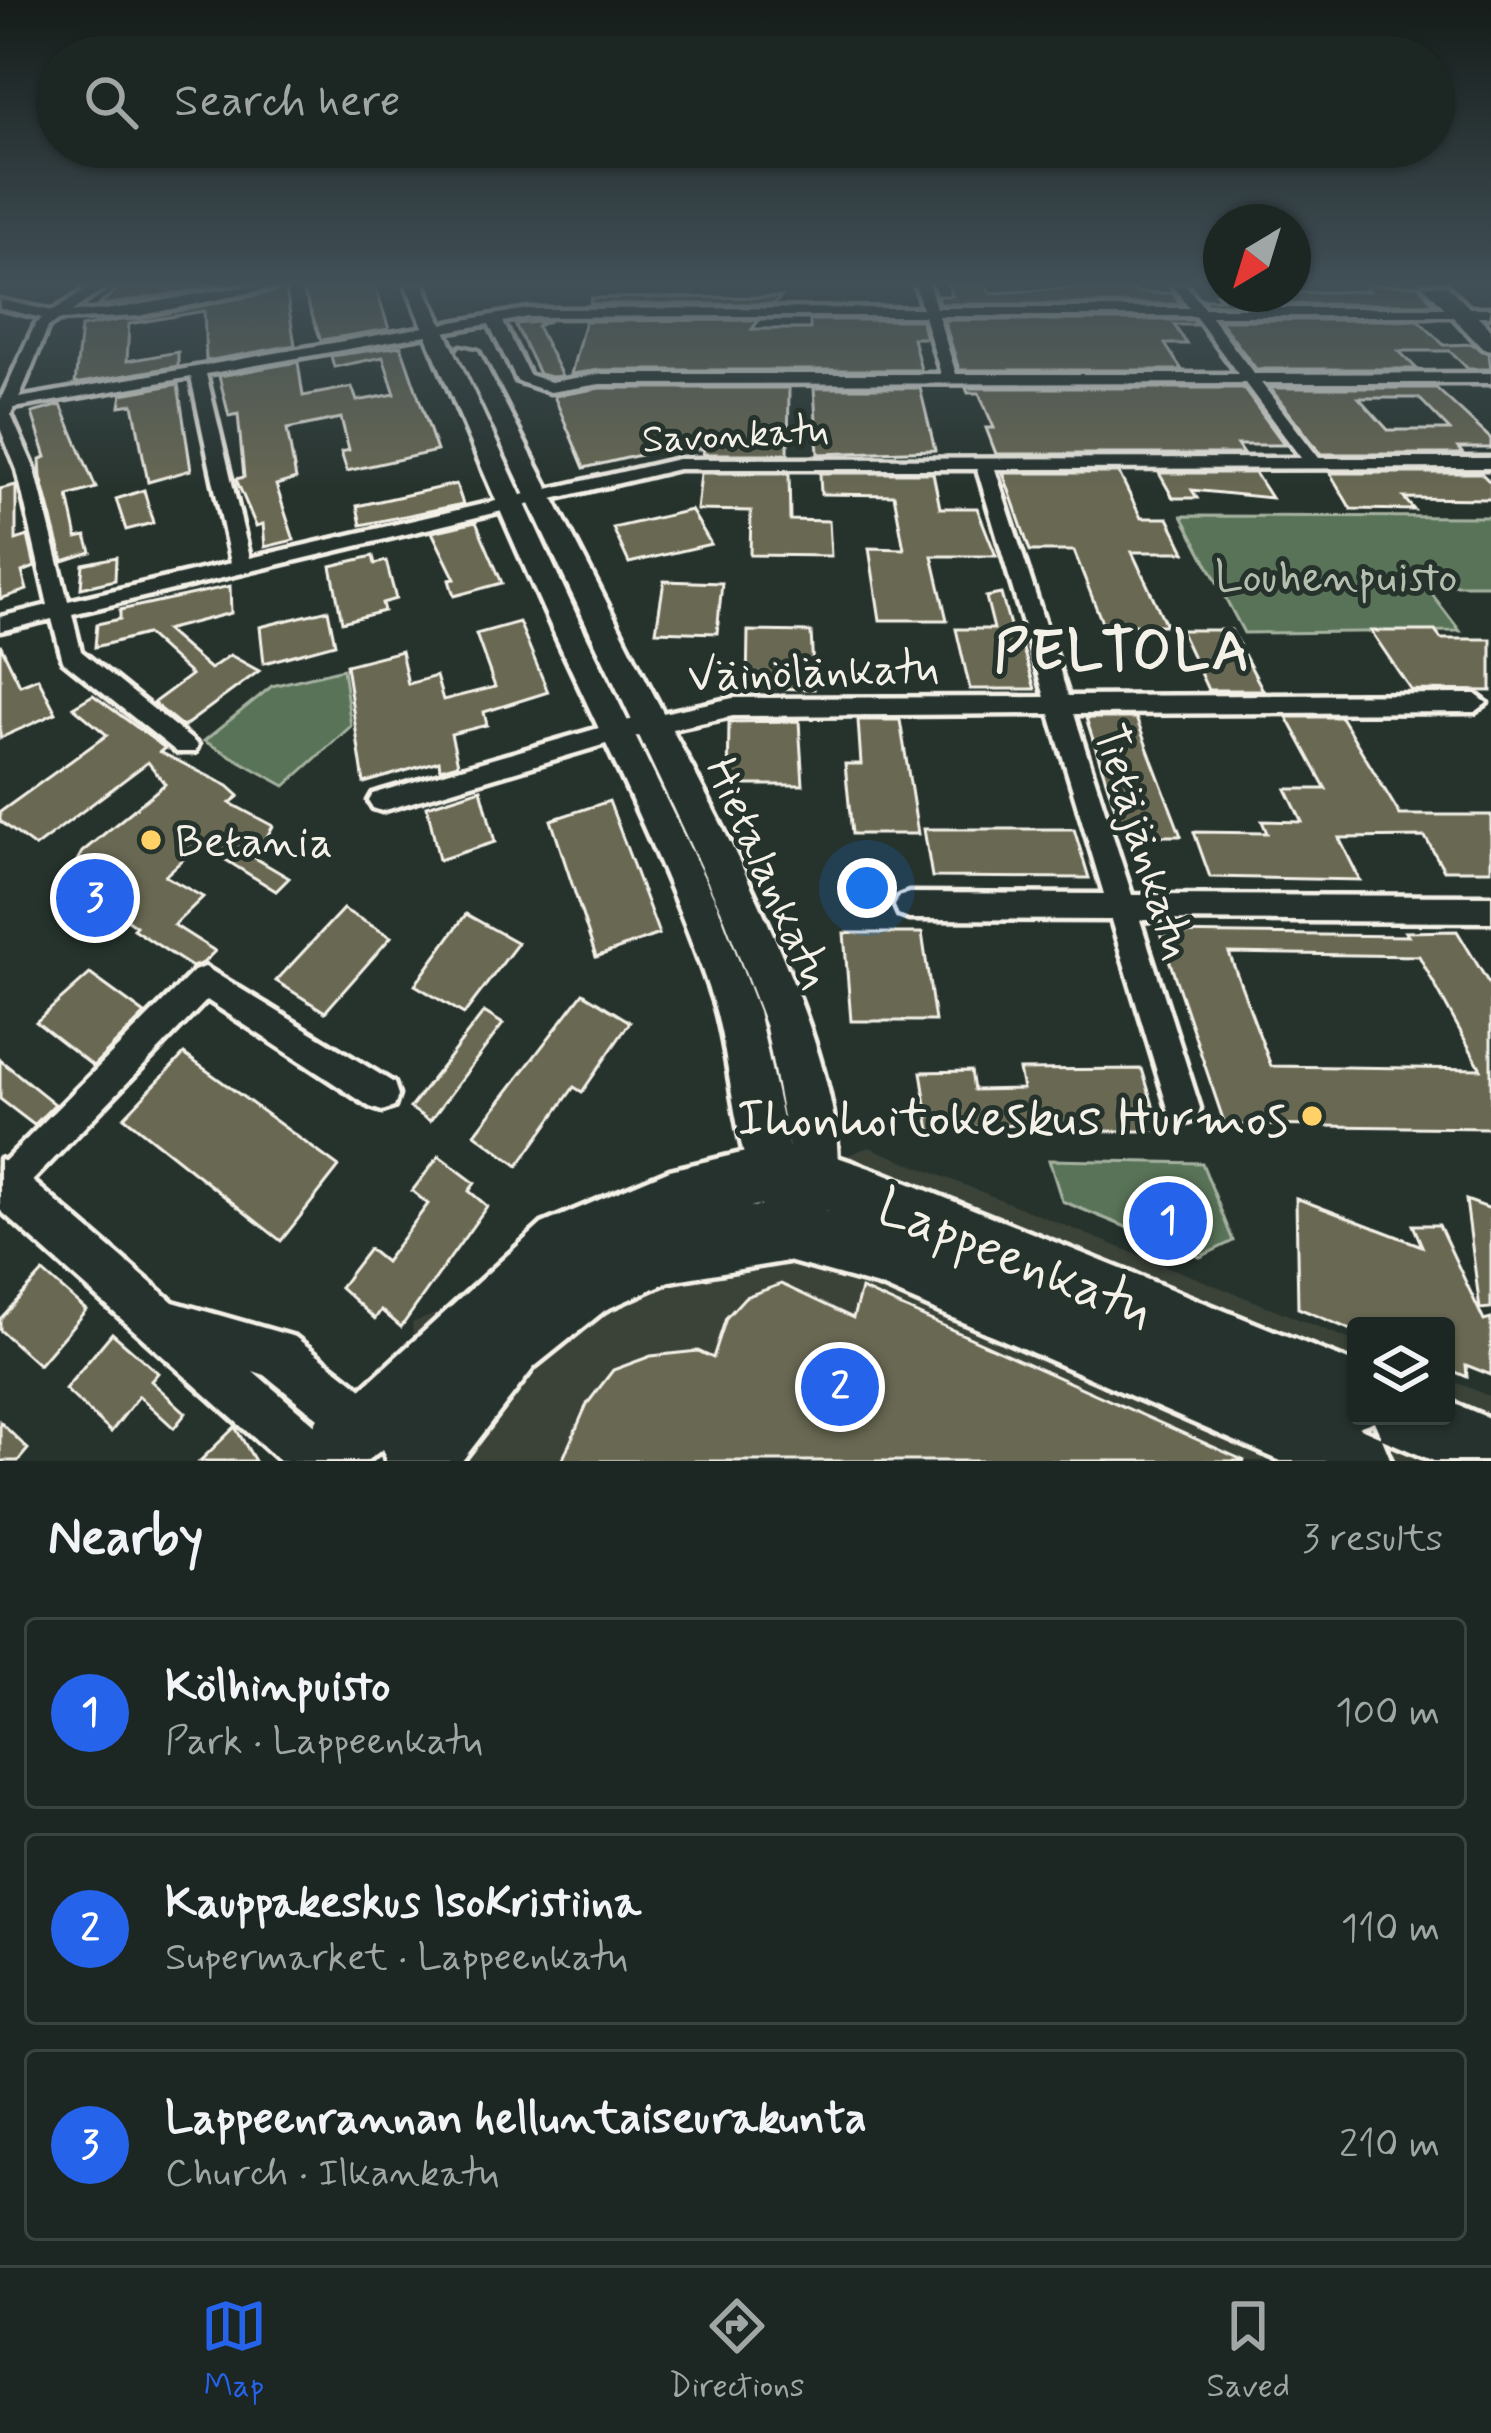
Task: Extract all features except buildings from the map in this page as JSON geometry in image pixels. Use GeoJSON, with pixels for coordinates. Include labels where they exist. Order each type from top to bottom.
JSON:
{"type":"FeatureCollection","features":[{"type":"Feature","properties":{"kind":"main road","name":"Hietalankatu"},"geometry":{"type":"LineString","coordinates":[[455,353],[547,584],[580,617],[634,728],[798,1195]]}},
{"type":"Feature","properties":{"kind":"main road","name":"Hietalankatu"},"geometry":{"type":"LineString","coordinates":[[459,353],[577,575],[580,617]]}},
{"type":"Feature","properties":{"kind":"main road","name":"Lappeenkatu"},"geometry":{"type":"LineString","coordinates":[[798,1195],[935,1221],[1347,1392]]}},
{"type":"Feature","properties":{"kind":"main road","name":"Lappeenkatu"},"geometry":{"type":"LineString","coordinates":[[372,1446],[448,1421],[501,1358],[566,1296],[669,1249],[775,1233],[798,1195]]}},
{"type":"Feature","properties":{"kind":"main road","name":"Lappeenkatu"},"geometry":{"type":"LineString","coordinates":[[798,1195],[919,1274],[1358,1461]]}},
{"type":"Feature","properties":{"kind":"main road"},"geometry":{"type":"LineString","coordinates":[[1426,1425],[1491,1452]]}},
{"type":"Feature","properties":{"kind":"street"},"geometry":{"type":"LineString","coordinates":[[29,353],[3,416],[26,470],[70,656],[186,746]]}},
{"type":"Feature","properties":{"kind":"street"},"geometry":{"type":"LineString","coordinates":[[4,405],[301,353]]}},
{"type":"Feature","properties":{"kind":"street"},"geometry":{"type":"LineString","coordinates":[[511,353],[523,378],[534,386],[600,379],[1491,378]]}},
{"type":"Feature","properties":{"kind":"street"},"geometry":{"type":"LineString","coordinates":[[942,353],[950,379]]}},
{"type":"Feature","properties":{"kind":"street"},"geometry":{"type":"LineString","coordinates":[[1230,353],[1313,462]]}},
{"type":"Feature","properties":{"kind":"street"},"geometry":{"type":"LineString","coordinates":[[198,372],[242,566]]}},
{"type":"Feature","properties":{"kind":"street","name":"Tietäjänkatu"},"geometry":{"type":"LineString","coordinates":[[984,462],[1184,1108]]}},
{"type":"Feature","properties":{"kind":"street","name":"Savonkatu"},"geometry":{"type":"LineString","coordinates":[[0,624],[678,464],[1491,464]]}},
{"type":"Feature","properties":{"kind":"street","name":"Väinölänkatu"},"geometry":{"type":"LineString","coordinates":[[382,801],[634,728],[733,707],[1478,707]]}},
{"type":"Feature","properties":{"kind":"street"},"geometry":{"type":"LineString","coordinates":[[909,906],[1491,909]]}},
{"type":"Feature","properties":{"kind":"street"},"geometry":{"type":"LineString","coordinates":[[372,1446],[166,1324],[2,1183],[206,981],[382,1095]]}},
{"type":"Feature","properties":{"kind":"shaded area"},"geometry":{"type":"Polygon","coordinates":[[[869,1147],[1347,1338],[1347,1425],[1455,1425],[1455,1382],[1491,1397],[1491,1461],[424,1461],[412,1323],[869,1147]]]}},
{"type":"Feature","properties":{"kind":"green space","name":"Louhenpuisto"},"geometry":{"type":"Polygon","coordinates":[[[1182,516],[1491,517],[1491,585],[1425,585],[1460,631],[1244,633],[1182,516]]]}},
{"type":"Feature","properties":{"kind":"green space"},"geometry":{"type":"Polygon","coordinates":[[[343,669],[351,726],[285,786],[204,741],[272,686],[343,669]]]}},
{"type":"Feature","properties":{"kind":"green space"},"geometry":{"type":"Polygon","coordinates":[[[1049,1160],[1202,1163],[1233,1241],[1200,1257],[1062,1201],[1049,1160]]]}},
{"type":"Feature","properties":{"kind":"place","name":"Betania"},"geometry":{"type":"Point","coordinates":[151,840]}},
{"type":"Feature","properties":{"kind":"place","name":"Lappeenrannan helluntaiseurakunta"},"geometry":{"type":"Point","coordinates":[95,898]}},
{"type":"Feature","properties":{"kind":"place","name":"Ihonhoitokeskus Hurmos"},"geometry":{"type":"Point","coordinates":[1312,1116]}},
{"type":"Feature","properties":{"kind":"place","name":"Kölhinpuisto"},"geometry":{"type":"Point","coordinates":[1168,1221]}},
{"type":"Feature","properties":{"kind":"place","name":"Kauppakeskus IsoKristiina"},"geometry":{"type":"Point","coordinates":[840,1387]}},
{"type":"Feature","properties":{"kind":"district","name":"PELTOLA"},"geometry":{"type":"Point","coordinates":[1123,649]}}]}
